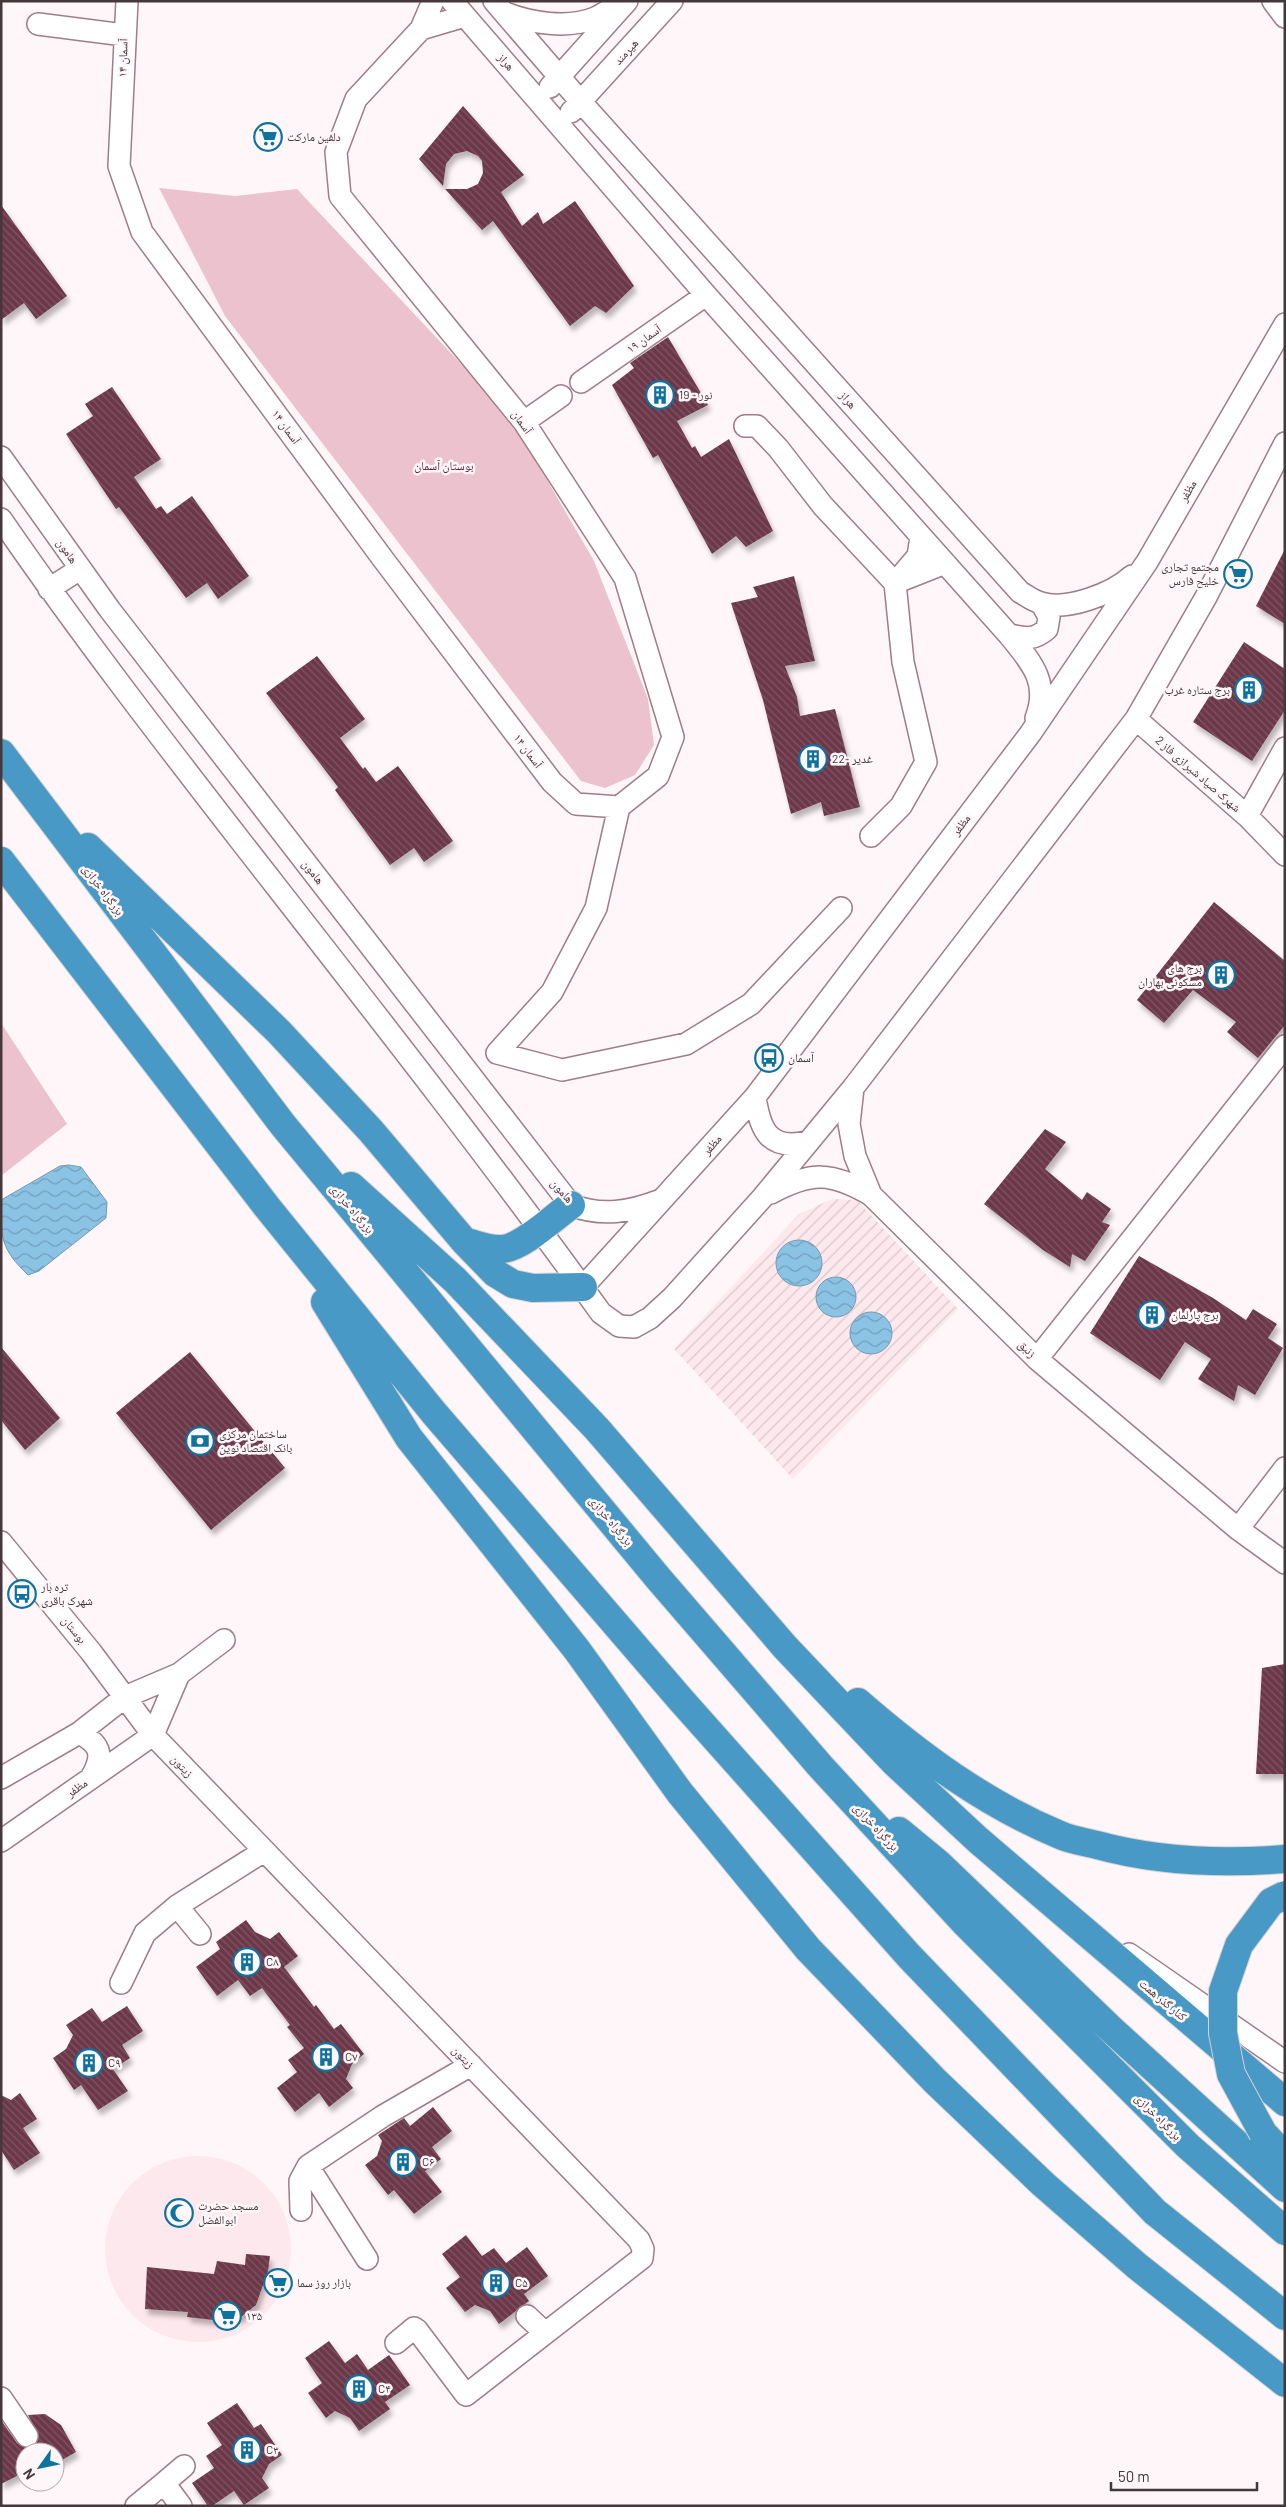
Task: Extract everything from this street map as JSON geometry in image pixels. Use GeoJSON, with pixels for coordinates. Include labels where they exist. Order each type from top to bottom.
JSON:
{"type":"FeatureCollection","features":[{"type":"Feature","properties":{"kind":"highway","name":"بزرگراه خرازی"},"geometry":{"type":"LineString","coordinates":[[1,753],[283,1125],[658,1578],[821,1767],[965,1923],[1188,2146],[1285,2231]]}},
{"type":"Feature","properties":{"kind":"highway"},"geometry":{"type":"LineString","coordinates":[[28,790],[279,1032],[371,1131],[464,1241],[495,1273],[513,1284],[533,1288],[583,1287]]}},
{"type":"Feature","properties":{"kind":"highway"},"geometry":{"type":"LineString","coordinates":[[1,861],[267,1207],[441,1421],[681,1700],[909,1956],[1155,2212],[1285,2316]]}},
{"type":"Feature","properties":{"kind":"highway"},"geometry":{"type":"LineString","coordinates":[[283,1125],[455,1280],[596,1429],[724,1577],[838,1684],[893,1732],[954,1779],[1053,1832],[1127,1854],[1184,1861],[1242,1862],[1285,1859]]}},
{"type":"Feature","properties":{"kind":"highway"},"geometry":{"type":"LineString","coordinates":[[464,1241],[487,1248],[504,1249],[519,1244],[571,1205]]}},
{"type":"Feature","properties":{"kind":"highway"},"geometry":{"type":"LineString","coordinates":[[267,1207],[409,1438],[577,1650],[680,1793],[808,1949],[935,2081],[1043,2184],[1137,2266],[1285,2382]]}},
{"type":"Feature","properties":{"kind":"highway","name":"کنار گذر همت"},"geometry":{"type":"LineString","coordinates":[[724,1577],[823,1688],[895,1763],[978,1840],[1285,2102]]}},
{"type":"Feature","properties":{"kind":"highway"},"geometry":{"type":"LineString","coordinates":[[821,1767],[939,1864],[1154,2069],[1285,2188]]}},
{"type":"Feature","properties":{"kind":"highway"},"geometry":{"type":"LineString","coordinates":[[1285,1895],[1271,1902],[1239,1945],[1223,1991],[1224,2033],[1231,2074],[1263,2133],[1285,2157]]}},
{"type":"Feature","properties":{"kind":"street","name":"آسمان ۱۴"},"geometry":{"type":"LineString","coordinates":[[127,1],[119,166],[142,232],[383,559],[552,782],[576,804],[619,807]]}},
{"type":"Feature","properties":{"kind":"street"},"geometry":{"type":"LineString","coordinates":[[421,29],[434,1]]}},
{"type":"Feature","properties":{"kind":"street"},"geometry":{"type":"LineString","coordinates":[[500,7],[517,18],[571,24],[594,18],[626,1]]}},
{"type":"Feature","properties":{"kind":"street"},"geometry":{"type":"LineString","coordinates":[[538,99],[560,77],[626,1]]}},
{"type":"Feature","properties":{"kind":"street","name":"هیرمند"},"geometry":{"type":"LineString","coordinates":[[581,102],[672,1]]}},
{"type":"Feature","properties":{"kind":"street"},"geometry":{"type":"LineString","coordinates":[[1273,1],[1285,17]]}},
{"type":"Feature","properties":{"kind":"street","name":"هراز"},"geometry":{"type":"LineString","coordinates":[[500,7],[581,102],[1020,592],[1042,604]]}},
{"type":"Feature","properties":{"kind":"street"},"geometry":{"type":"LineString","coordinates":[[421,29],[459,9]]}},
{"type":"Feature","properties":{"kind":"street","name":"هراز"},"geometry":{"type":"LineString","coordinates":[[459,9],[706,296],[1028,658],[1039,678],[1042,691],[1041,706],[1030,734]]}},
{"type":"Feature","properties":{"kind":"street"},"geometry":{"type":"LineString","coordinates":[[38,24],[124,35]]}},
{"type":"Feature","properties":{"kind":"street","name":"آسمان"},"geometry":{"type":"LineString","coordinates":[[421,29],[356,99],[336,152],[340,196],[524,422],[625,578],[673,737],[658,776],[619,807]]}},
{"type":"Feature","properties":{"kind":"street"},"geometry":{"type":"LineString","coordinates":[[558,124],[581,102]]}},
{"type":"Feature","properties":{"kind":"street","name":"آسمان ۱۹"},"geometry":{"type":"LineString","coordinates":[[581,382],[706,296]]}},
{"type":"Feature","properties":{"kind":"street","name":"مظفر"},"geometry":{"type":"LineString","coordinates":[[583,1287],[666,1198],[755,1097],[1030,734],[1147,562],[1285,324]]}},
{"type":"Feature","properties":{"kind":"street"},"geometry":{"type":"LineString","coordinates":[[524,422],[561,396]]}},
{"type":"Feature","properties":{"kind":"street"},"geometry":{"type":"LineString","coordinates":[[746,426],[757,426],[823,506],[894,583],[903,662],[926,762],[901,806],[871,836]]}},
{"type":"Feature","properties":{"kind":"street"},"geometry":{"type":"LineString","coordinates":[[1,519],[49,589],[601,1313],[619,1326],[634,1327],[650,1318],[672,1298],[763,1197],[853,1088],[1136,719],[1206,597],[1285,443]]}},
{"type":"Feature","properties":{"kind":"street","name":"هامون"},"geometry":{"type":"LineString","coordinates":[[1,457],[80,569],[571,1205],[587,1211],[604,1213],[635,1210],[666,1198]]}},
{"type":"Feature","properties":{"kind":"street"},"geometry":{"type":"LineString","coordinates":[[894,583],[918,556],[921,537]]}},
{"type":"Feature","properties":{"kind":"street"},"geometry":{"type":"LineString","coordinates":[[1009,635],[1026,638],[1038,637],[1047,629],[1049,616],[1042,604],[1069,603],[1109,592],[1123,584],[1147,562]]}},
{"type":"Feature","properties":{"kind":"street"},"geometry":{"type":"LineString","coordinates":[[894,583],[945,563]]}},
{"type":"Feature","properties":{"kind":"street"},"geometry":{"type":"LineString","coordinates":[[49,589],[80,569]]}},
{"type":"Feature","properties":{"kind":"street","name":"شهرک صیاد شیرازی فاز 2"},"geometry":{"type":"LineString","coordinates":[[1136,719],[1247,816],[1285,748]]}},
{"type":"Feature","properties":{"kind":"street"},"geometry":{"type":"LineString","coordinates":[[619,807],[596,908],[552,992],[497,1053],[562,1070],[686,1044],[750,1004],[841,908]]}},
{"type":"Feature","properties":{"kind":"street"},"geometry":{"type":"LineString","coordinates":[[1247,816],[1285,854]]}},
{"type":"Feature","properties":{"kind":"street"},"geometry":{"type":"LineString","coordinates":[[1037,1359],[1285,1046]]}},
{"type":"Feature","properties":{"kind":"street"},"geometry":{"type":"LineString","coordinates":[[853,1088],[849,1124],[855,1156],[871,1195]]}},
{"type":"Feature","properties":{"kind":"street"},"geometry":{"type":"LineString","coordinates":[[755,1097],[760,1123],[766,1134],[778,1142],[792,1146],[807,1142]]}},
{"type":"Feature","properties":{"kind":"street","name":"زنبق"},"geometry":{"type":"LineString","coordinates":[[763,1197],[794,1180],[820,1176],[846,1181],[871,1195],[1037,1359],[1238,1529],[1285,1563]]}},
{"type":"Feature","properties":{"kind":"street"},"geometry":{"type":"LineString","coordinates":[[1238,1529],[1285,1468]]}},
{"type":"Feature","properties":{"kind":"street","name":"بوستان"},"geometry":{"type":"LineString","coordinates":[[1,1542],[91,1652],[125,1697]]}},
{"type":"Feature","properties":{"kind":"street"},"geometry":{"type":"LineString","coordinates":[[1,1778],[79,1733],[125,1697],[179,1674],[224,1640]]}},
{"type":"Feature","properties":{"kind":"street"},"geometry":{"type":"LineString","coordinates":[[152,1735],[179,1674]]}},
{"type":"Feature","properties":{"kind":"street","name":"زیتون"},"geometry":{"type":"LineString","coordinates":[[125,1697],[152,1735],[639,2240],[643,2249],[642,2258],[544,2332],[466,2395],[417,2330],[414,2328],[396,2343]]}},
{"type":"Feature","properties":{"kind":"street"},"geometry":{"type":"LineString","coordinates":[[79,1733],[89,1738],[99,1752],[100,1762],[91,1778]]}},
{"type":"Feature","properties":{"kind":"street","name":"مظفر"},"geometry":{"type":"LineString","coordinates":[[1,1841],[152,1735]]}},
{"type":"Feature","properties":{"kind":"street"},"geometry":{"type":"LineString","coordinates":[[121,1983],[145,1932],[177,1906],[264,1851]]}},
{"type":"Feature","properties":{"kind":"street"},"geometry":{"type":"LineString","coordinates":[[1043,1896],[1285,2062]]}},
{"type":"Feature","properties":{"kind":"street"},"geometry":{"type":"LineString","coordinates":[[177,1906],[200,1934]]}},
{"type":"Feature","properties":{"kind":"street"},"geometry":{"type":"LineString","coordinates":[[301,2210],[300,2180],[308,2166],[383,2116],[471,2065]]}},
{"type":"Feature","properties":{"kind":"street"},"geometry":{"type":"LineString","coordinates":[[308,2166],[367,2259]]}},
{"type":"Feature","properties":{"kind":"street"},"geometry":{"type":"LineString","coordinates":[[527,2316],[544,2332]]}},
{"type":"Feature","properties":{"kind":"street"},"geometry":{"type":"LineString","coordinates":[[1,2398],[27,2436]]}},
{"type":"Feature","properties":{"kind":"street"},"geometry":{"type":"LineString","coordinates":[[136,2506],[184,2466]]}},
{"type":"Feature","properties":{"kind":"street"},"geometry":{"type":"LineString","coordinates":[[164,2483],[182,2506]]}},
{"type":"Feature","properties":{"kind":"shaded area"},"geometry":{"type":"Polygon","coordinates":[[[832,1199],[857,1200],[958,1309],[793,1479],[674,1349],[799,1214],[832,1199]]]}},
{"type":"Feature","properties":{"kind":"shaded area"},"geometry":{"type":"Polygon","coordinates":[[[198,2156],[225,2160],[242,2167],[257,2177],[270,2190],[280,2205],[287,2222],[291,2249],[287,2276],[280,2293],[270,2308],[257,2321],[242,2331],[225,2338],[198,2342],[171,2338],[154,2331],[139,2321],[126,2308],[116,2293],[109,2276],[105,2249],[109,2222],[116,2205],[126,2190],[139,2177],[154,2167],[171,2160],[198,2156]]]}},
{"type":"Feature","properties":{"kind":"green space","name":"بوستان آسمان"},"geometry":{"type":"Polygon","coordinates":[[[159,188],[235,196],[297,189],[510,416],[594,561],[648,699],[654,745],[635,775],[605,788],[581,781],[225,316],[159,188]]]}},
{"type":"Feature","properties":{"kind":"green space"},"geometry":{"type":"Polygon","coordinates":[[[1,1023],[67,1124],[1,1176],[1,1023]]]}},
{"type":"Feature","properties":{"kind":"water"},"geometry":{"type":"Polygon","coordinates":[[[60,1166],[81,1167],[107,1202],[106,1218],[39,1271],[28,1275],[12,1257],[4,1242],[1,1224],[1,1200],[60,1166]]]}},
{"type":"Feature","properties":{"kind":"water"},"geometry":{"type":"Polygon","coordinates":[[[794,1240],[804,1240],[816,1246],[821,1254],[821,1272],[816,1280],[808,1285],[794,1286],[786,1283],[779,1276],[776,1268],[776,1258],[779,1250],[786,1243],[794,1240]]]}},
{"type":"Feature","properties":{"kind":"water"},"geometry":{"type":"Polygon","coordinates":[[[832,1277],[840,1277],[847,1280],[853,1286],[856,1297],[853,1308],[847,1314],[840,1317],[832,1317],[825,1314],[819,1308],[816,1301],[816,1293],[819,1286],[825,1280],[832,1277]]]}},
{"type":"Feature","properties":{"kind":"water"},"geometry":{"type":"Polygon","coordinates":[[[875,1312],[883,1315],[889,1321],[892,1333],[889,1345],[883,1351],[867,1354],[859,1351],[853,1345],[850,1329],[853,1321],[859,1315],[875,1312]]]}},
{"type":"Feature","properties":{"kind":"building"},"geometry":{"type":"Polygon","coordinates":[[[463,106],[524,175],[501,192],[522,226],[538,212],[543,224],[575,201],[634,286],[606,313],[595,306],[570,326],[493,221],[482,230],[445,189],[467,189],[478,184],[483,173],[482,161],[478,156],[467,151],[454,154],[446,164],[443,186],[419,159],[463,106]]]}},
{"type":"Feature","properties":{"kind":"building"},"geometry":{"type":"Polygon","coordinates":[[[1,205],[67,296],[36,319],[24,303],[1,320],[1,205]]]}},
{"type":"Feature","properties":{"kind":"building"},"geometry":{"type":"Polygon","coordinates":[[[668,337],[708,405],[677,421],[692,448],[695,446],[701,457],[729,439],[773,531],[746,547],[736,536],[712,554],[658,455],[653,458],[612,385],[634,368],[630,363],[668,337]]]}},
{"type":"Feature","properties":{"kind":"building"},"geometry":{"type":"Polygon","coordinates":[[[112,387],[161,459],[134,477],[156,509],[161,506],[167,514],[192,496],[249,576],[218,599],[207,583],[186,598],[119,507],[116,509],[66,434],[93,416],[85,404],[112,387]]]}},
{"type":"Feature","properties":{"kind":"building"},"geometry":{"type":"Polygon","coordinates":[[[1285,549],[1285,624],[1256,606],[1285,549]]]}},
{"type":"Feature","properties":{"kind":"building"},"geometry":{"type":"Polygon","coordinates":[[[794,576],[815,661],[785,666],[797,697],[800,716],[835,709],[860,807],[824,816],[821,802],[791,814],[763,700],[731,603],[758,597],[753,587],[794,576]]]}},
{"type":"Feature","properties":{"kind":"building","name":"برج ستاره غرب"},"geometry":{"type":"Polygon","coordinates":[[[1244,642],[1285,669],[1285,710],[1252,761],[1193,722],[1244,642]]]}},
{"type":"Feature","properties":{"kind":"building"},"geometry":{"type":"Polygon","coordinates":[[[317,656],[365,719],[340,738],[363,769],[365,767],[376,782],[398,766],[453,841],[424,862],[414,848],[390,865],[335,790],[338,787],[266,693],[317,656]]]}},
{"type":"Feature","properties":{"kind":"building","name":"برج های مسکونی بهاران"},"geometry":{"type":"Polygon","coordinates":[[[1214,902],[1285,961],[1285,1025],[1258,1058],[1227,1032],[1236,1022],[1193,990],[1164,1023],[1137,1000],[1214,902]]]}},
{"type":"Feature","properties":{"kind":"building"},"geometry":{"type":"Polygon","coordinates":[[[1045,1129],[1066,1142],[1045,1169],[1082,1200],[1087,1192],[1111,1209],[1102,1222],[1110,1225],[1085,1261],[1072,1254],[1070,1267],[1043,1250],[984,1204],[1045,1129]]]}},
{"type":"Feature","properties":{"kind":"building"},"geometry":{"type":"Polygon","coordinates":[[[1139,1256],[1213,1298],[1246,1320],[1253,1309],[1277,1324],[1268,1338],[1283,1348],[1255,1395],[1238,1385],[1234,1401],[1198,1379],[1211,1359],[1185,1342],[1160,1380],[1090,1333],[1139,1256]]]}},
{"type":"Feature","properties":{"kind":"building"},"geometry":{"type":"Polygon","coordinates":[[[1,1347],[60,1418],[25,1450],[1,1420],[1,1347]]]}},
{"type":"Feature","properties":{"kind":"building","name":"ساختمان مرکزی بانک اقتصاد نوین"},"geometry":{"type":"Polygon","coordinates":[[[190,1352],[285,1468],[211,1530],[116,1413],[190,1352]]]}},
{"type":"Feature","properties":{"kind":"building"},"geometry":{"type":"Polygon","coordinates":[[[1285,1664],[1285,1774],[1256,1774],[1262,1668],[1285,1664]]]}},
{"type":"Feature","properties":{"kind":"building"},"geometry":{"type":"Polygon","coordinates":[[[246,1920],[255,1932],[270,1939],[279,1932],[298,1956],[284,1967],[314,2007],[316,2005],[334,2029],[341,2024],[364,2054],[352,2064],[346,2079],[353,2088],[329,2107],[319,2093],[295,2112],[277,2088],[297,2072],[288,2060],[304,2048],[287,2027],[290,2025],[262,1988],[250,1996],[238,1980],[217,1996],[196,1967],[220,1949],[216,1942],[246,1920]]]}},
{"type":"Feature","properties":{"kind":"building","name":"C۹"},"geometry":{"type":"Polygon","coordinates":[[[127,2006],[143,2031],[122,2045],[130,2058],[113,2069],[128,2091],[98,2110],[81,2085],[74,2090],[53,2058],[66,2049],[73,2035],[66,2025],[92,2008],[102,2022],[127,2006]]]}},
{"type":"Feature","properties":{"kind":"building"},"geometry":{"type":"Polygon","coordinates":[[[20,2093],[37,2119],[23,2128],[40,2153],[14,2170],[1,2150],[1,2095],[11,2100],[20,2093]]]}},
{"type":"Feature","properties":{"kind":"building","name":"C۶"},"geometry":{"type":"Polygon","coordinates":[[[433,2107],[452,2131],[432,2147],[441,2159],[425,2171],[442,2192],[414,2214],[394,2190],[388,2195],[365,2165],[377,2156],[382,2141],[378,2135],[404,2118],[410,2126],[433,2107]]]}},
{"type":"Feature","properties":{"kind":"building","name":"C۵"},"geometry":{"type":"Polygon","coordinates":[[[466,2235],[482,2256],[494,2248],[506,2263],[527,2247],[548,2276],[524,2294],[529,2301],[499,2324],[490,2311],[475,2305],[465,2312],[446,2288],[460,2277],[442,2254],[466,2235]]]}},
{"type":"Feature","properties":{"kind":"building"},"geometry":{"type":"Polygon","coordinates":[[[246,2254],[270,2256],[268,2271],[256,2305],[241,2317],[222,2321],[187,2317],[188,2312],[145,2309],[147,2267],[214,2274],[217,2261],[245,2265],[246,2254]]]}},
{"type":"Feature","properties":{"kind":"building","name":"C۴"},"geometry":{"type":"Polygon","coordinates":[[[329,2341],[345,2363],[357,2354],[368,2370],[389,2355],[410,2385],[385,2402],[390,2409],[359,2431],[350,2418],[335,2411],[326,2418],[308,2393],[322,2383],[305,2358],[329,2341]]]}},
{"type":"Feature","properties":{"kind":"building","name":"C۳"},"geometry":{"type":"Polygon","coordinates":[[[237,2403],[254,2428],[261,2424],[282,2455],[269,2464],[262,2478],[269,2488],[244,2505],[234,2491],[212,2506],[208,2506],[192,2483],[214,2468],[206,2456],[222,2445],[207,2423],[237,2403]]]}},
{"type":"Feature","properties":{"kind":"building"},"geometry":{"type":"Polygon","coordinates":[[[45,2414],[61,2425],[76,2452],[65,2458],[65,2442],[36,2442],[39,2436],[28,2415],[45,2414]]]}},
{"type":"Feature","properties":{"kind":"building"},"geometry":{"type":"Polygon","coordinates":[[[1,2420],[16,2442],[15,2477],[1,2484],[1,2420]]]}},
{"type":"Feature","properties":{"kind":"place","name":"دلفین مارکت"},"geometry":{"type":"Point","coordinates":[268,137]}},
{"type":"Feature","properties":{"kind":"place","name":"19 - نور"},"geometry":{"type":"Point","coordinates":[660,395]}},
{"type":"Feature","properties":{"kind":"place","name":"مجتمع تجاری خلیح فارس"},"geometry":{"type":"Point","coordinates":[1238,574]}},
{"type":"Feature","properties":{"kind":"place","name":"برج ستاره غرب"},"geometry":{"type":"Point","coordinates":[1249,690]}},
{"type":"Feature","properties":{"kind":"place","name":"22- غدیر"},"geometry":{"type":"Point","coordinates":[813,759]}},
{"type":"Feature","properties":{"kind":"place","name":"برج های مسکونی بهاران"},"geometry":{"type":"Point","coordinates":[1221,975]}},
{"type":"Feature","properties":{"kind":"place","name":"آسمان"},"geometry":{"type":"Point","coordinates":[769,1058]}},
{"type":"Feature","properties":{"kind":"place","name":"برج پارلمان"},"geometry":{"type":"Point","coordinates":[1152,1315]}},
{"type":"Feature","properties":{"kind":"place","name":"ساختمان مرکزی بانک اقتصاد نوین"},"geometry":{"type":"Point","coordinates":[200,1441]}},
{"type":"Feature","properties":{"kind":"place","name":"تره بار شهرک باقری"},"geometry":{"type":"Point","coordinates":[22,1594]}},
{"type":"Feature","properties":{"kind":"place","name":"C۸"},"geometry":{"type":"Point","coordinates":[247,1962]}},
{"type":"Feature","properties":{"kind":"place","name":"C۷"},"geometry":{"type":"Point","coordinates":[326,2057]}},
{"type":"Feature","properties":{"kind":"place","name":"C۹"},"geometry":{"type":"Point","coordinates":[89,2063]}},
{"type":"Feature","properties":{"kind":"place","name":"C۶"},"geometry":{"type":"Point","coordinates":[403,2162]}},
{"type":"Feature","properties":{"kind":"place","name":"مسجد حضرت ابوالفضل"},"geometry":{"type":"Point","coordinates":[179,2213]}},
{"type":"Feature","properties":{"kind":"place","name":"بازار روز سما"},"geometry":{"type":"Point","coordinates":[278,2283]}},
{"type":"Feature","properties":{"kind":"place","name":"C۵"},"geometry":{"type":"Point","coordinates":[496,2283]}},
{"type":"Feature","properties":{"kind":"place","name":"۱۳۵"},"geometry":{"type":"Point","coordinates":[227,2316]}},
{"type":"Feature","properties":{"kind":"place","name":"C۴"},"geometry":{"type":"Point","coordinates":[359,2389]}},
{"type":"Feature","properties":{"kind":"place","name":"C۳"},"geometry":{"type":"Point","coordinates":[247,2450]}}]}
